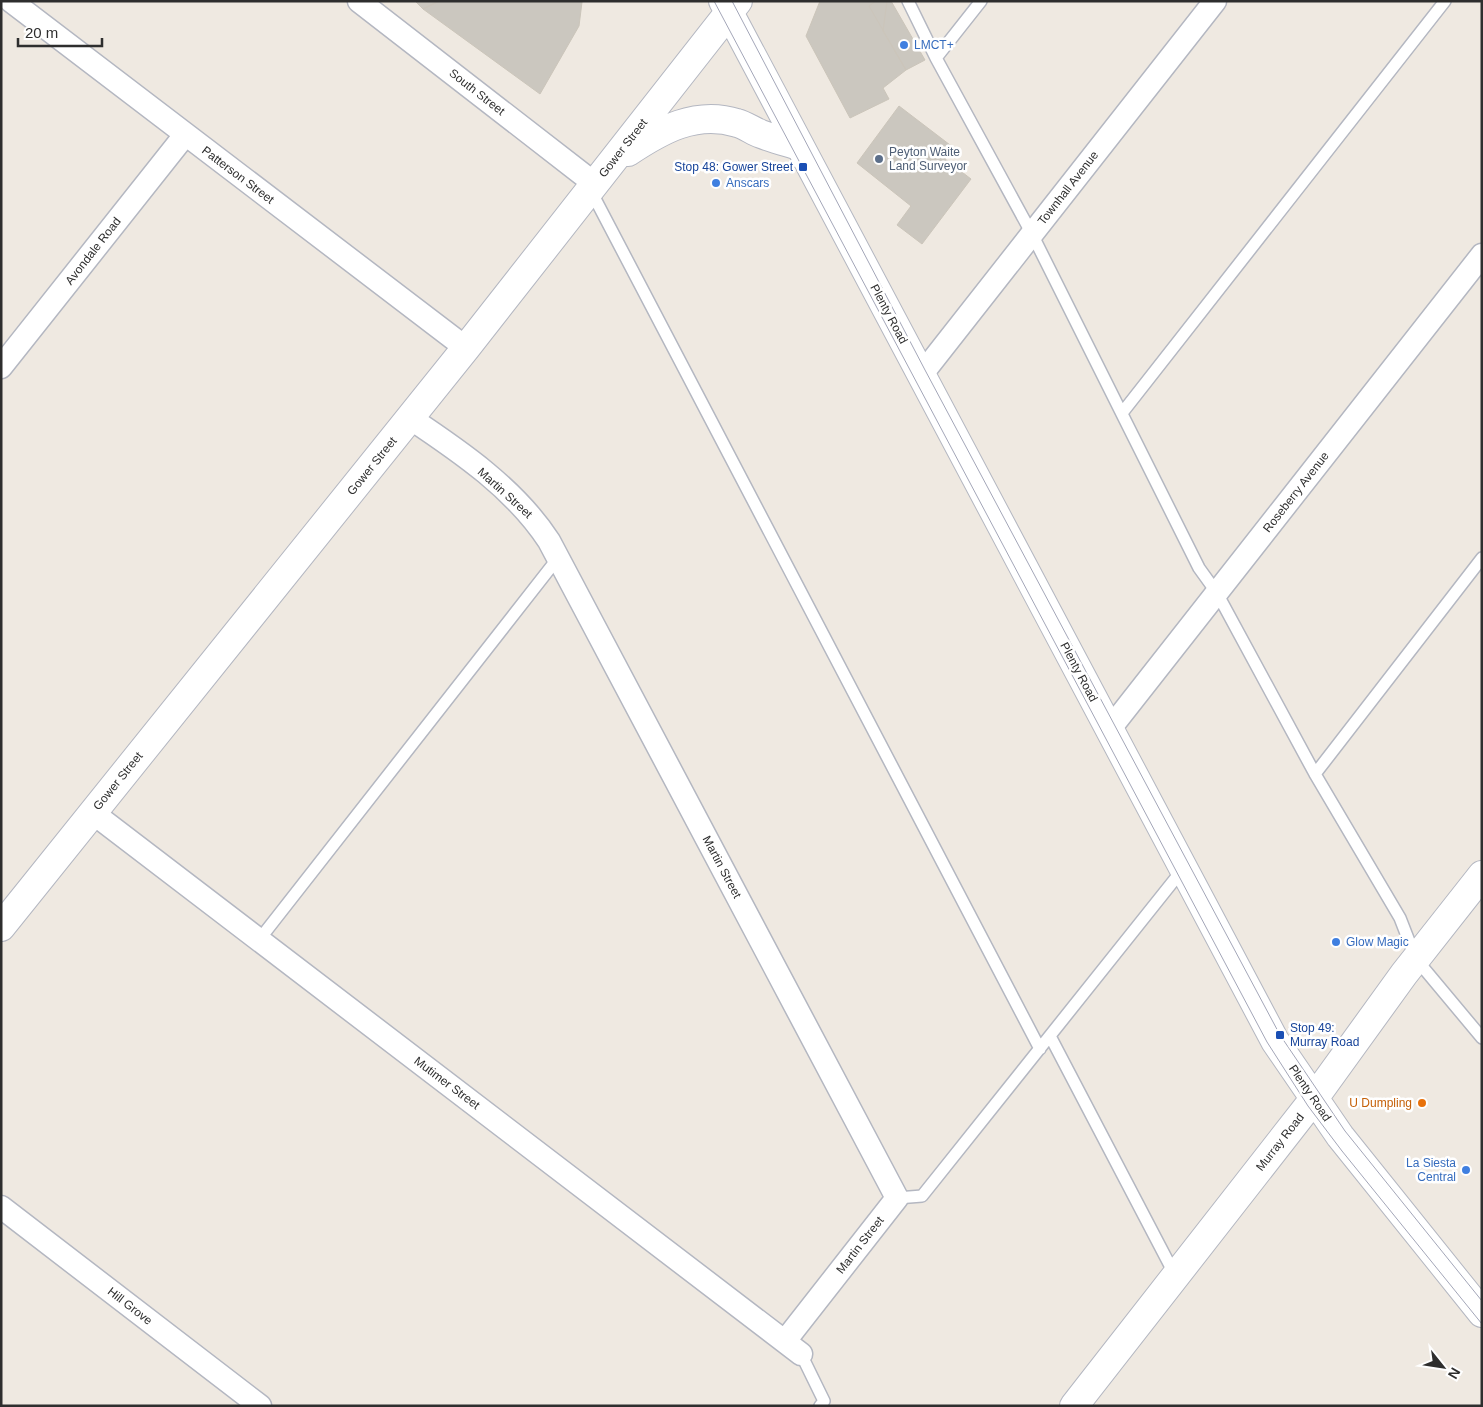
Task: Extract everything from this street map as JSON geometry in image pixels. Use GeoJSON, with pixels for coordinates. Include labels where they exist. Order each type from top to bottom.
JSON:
{"type":"FeatureCollection","features":[{"type":"Feature","properties":{"kind":"main road","name":"Gower Street"},"geometry":{"type":"LineString","coordinates":[[1,927],[466,348],[598,179],[730,5]]}},
{"type":"Feature","properties":{"kind":"main road","name":"Plenty Road"},"geometry":{"type":"LineString","coordinates":[[730,5],[799,146],[922,374],[1275,1041],[1313,1100],[1482,1313]]}},
{"type":"Feature","properties":{"kind":"main road"},"geometry":{"type":"LineString","coordinates":[[598,179],[656,133],[679,123],[699,119],[736,122],[762,134],[799,146]]}},
{"type":"Feature","properties":{"kind":"main road","name":"Murray Road"},"geometry":{"type":"LineString","coordinates":[[1074,1406],[1313,1100],[1416,959],[1482,875]]}},
{"type":"Feature","properties":{"kind":"street","name":"Patterson Street"},"geometry":{"type":"LineString","coordinates":[[10,1],[466,348]]}},
{"type":"Feature","properties":{"kind":"street","name":"South Street"},"geometry":{"type":"LineString","coordinates":[[360,1],[598,179]]}},
{"type":"Feature","properties":{"kind":"street","name":"Townhall Avenue"},"geometry":{"type":"LineString","coordinates":[[922,374],[1215,1]]}},
{"type":"Feature","properties":{"kind":"street","name":"Avondale Road"},"geometry":{"type":"LineString","coordinates":[[1,366],[185,135]]}},
{"type":"Feature","properties":{"kind":"street","name":"Roseberry Avenue"},"geometry":{"type":"LineString","coordinates":[[1109,730],[1482,255]]}},
{"type":"Feature","properties":{"kind":"street","name":"Martin Street"},"geometry":{"type":"LineString","coordinates":[[410,418],[441,439],[507,491],[533,516],[558,558],[897,1198],[793,1348]]}},
{"type":"Feature","properties":{"kind":"street","name":"Mutimer Street"},"geometry":{"type":"LineString","coordinates":[[93,813],[793,1348]]}},
{"type":"Feature","properties":{"kind":"street","name":"Hill Grove"},"geometry":{"type":"LineString","coordinates":[[1,1207],[260,1406]]}},
{"type":"Feature","properties":{"kind":"lane"},"geometry":{"type":"LineString","coordinates":[[908,1],[936,58],[1032,234],[1199,568],[1217,593],[1315,774],[1400,918],[1416,959],[1482,1038]]}},
{"type":"Feature","properties":{"kind":"lane"},"geometry":{"type":"LineString","coordinates":[[936,58],[981,1]]}},
{"type":"Feature","properties":{"kind":"lane"},"geometry":{"type":"LineString","coordinates":[[1122,413],[1445,1]]}},
{"type":"Feature","properties":{"kind":"lane"},"geometry":{"type":"LineString","coordinates":[[598,179],[1040,1048]]}},
{"type":"Feature","properties":{"kind":"lane"},"geometry":{"type":"LineString","coordinates":[[259,940],[558,558]]}},
{"type":"Feature","properties":{"kind":"lane"},"geometry":{"type":"LineString","coordinates":[[1315,774],[1482,558]]}},
{"type":"Feature","properties":{"kind":"lane"},"geometry":{"type":"LineString","coordinates":[[897,1198],[922,1196],[1183,869]]}},
{"type":"Feature","properties":{"kind":"lane"},"geometry":{"type":"LineString","coordinates":[[1050,1036],[1175,1275]]}},
{"type":"Feature","properties":{"kind":"lane"},"geometry":{"type":"LineString","coordinates":[[793,1348],[824,1401],[820,1406]]}},
{"type":"Feature","properties":{"kind":"building"},"geometry":{"type":"Polygon","coordinates":[[[415,1],[439,1],[423,9],[415,1]]]}},
{"type":"Feature","properties":{"kind":"building"},"geometry":{"type":"Polygon","coordinates":[[[439,1],[582,2],[579,26],[540,94],[423,9],[439,1]]]}},
{"type":"Feature","properties":{"kind":"building"},"geometry":{"type":"Polygon","coordinates":[[[820,1],[887,1],[883,31],[906,70],[883,88],[889,99],[850,118],[806,36],[820,1]]]}},
{"type":"Feature","properties":{"kind":"building","name":"LMCT+"},"geometry":{"type":"Polygon","coordinates":[[[876,1],[891,1],[925,60],[906,70],[869,6],[876,1]]]}},
{"type":"Feature","properties":{"kind":"building"},"geometry":{"type":"Polygon","coordinates":[[[899,106],[954,148],[945,159],[971,179],[922,244],[897,225],[911,206],[857,163],[899,106]]]}},
{"type":"Feature","properties":{"kind":"tram line"},"geometry":{"type":"LineString","coordinates":[[714,1],[1267,1042],[1308,1106],[1342,1151],[1482,1324]]}},
{"type":"Feature","properties":{"kind":"tram line"},"geometry":{"type":"LineString","coordinates":[[732,1],[925,370],[1280,1035],[1345,1131],[1482,1301]]}},
{"type":"Feature","properties":{"kind":"place","name":"LMCT+"},"geometry":{"type":"Point","coordinates":[904,45]}},
{"type":"Feature","properties":{"kind":"place","name":"Peyton Waite Land Surveyor"},"geometry":{"type":"Point","coordinates":[879,159]}},
{"type":"Feature","properties":{"kind":"place","name":"Stop 48: Gower Street"},"geometry":{"type":"Point","coordinates":[803,167]}},
{"type":"Feature","properties":{"kind":"place","name":"Anscars"},"geometry":{"type":"Point","coordinates":[716,183]}},
{"type":"Feature","properties":{"kind":"place","name":"Glow Magic"},"geometry":{"type":"Point","coordinates":[1336,942]}},
{"type":"Feature","properties":{"kind":"place","name":"Stop 49: Murray Road"},"geometry":{"type":"Point","coordinates":[1280,1035]}},
{"type":"Feature","properties":{"kind":"place","name":"U Dumpling"},"geometry":{"type":"Point","coordinates":[1422,1103]}},
{"type":"Feature","properties":{"kind":"place","name":"La Siesta Central"},"geometry":{"type":"Point","coordinates":[1466,1170]}}]}
